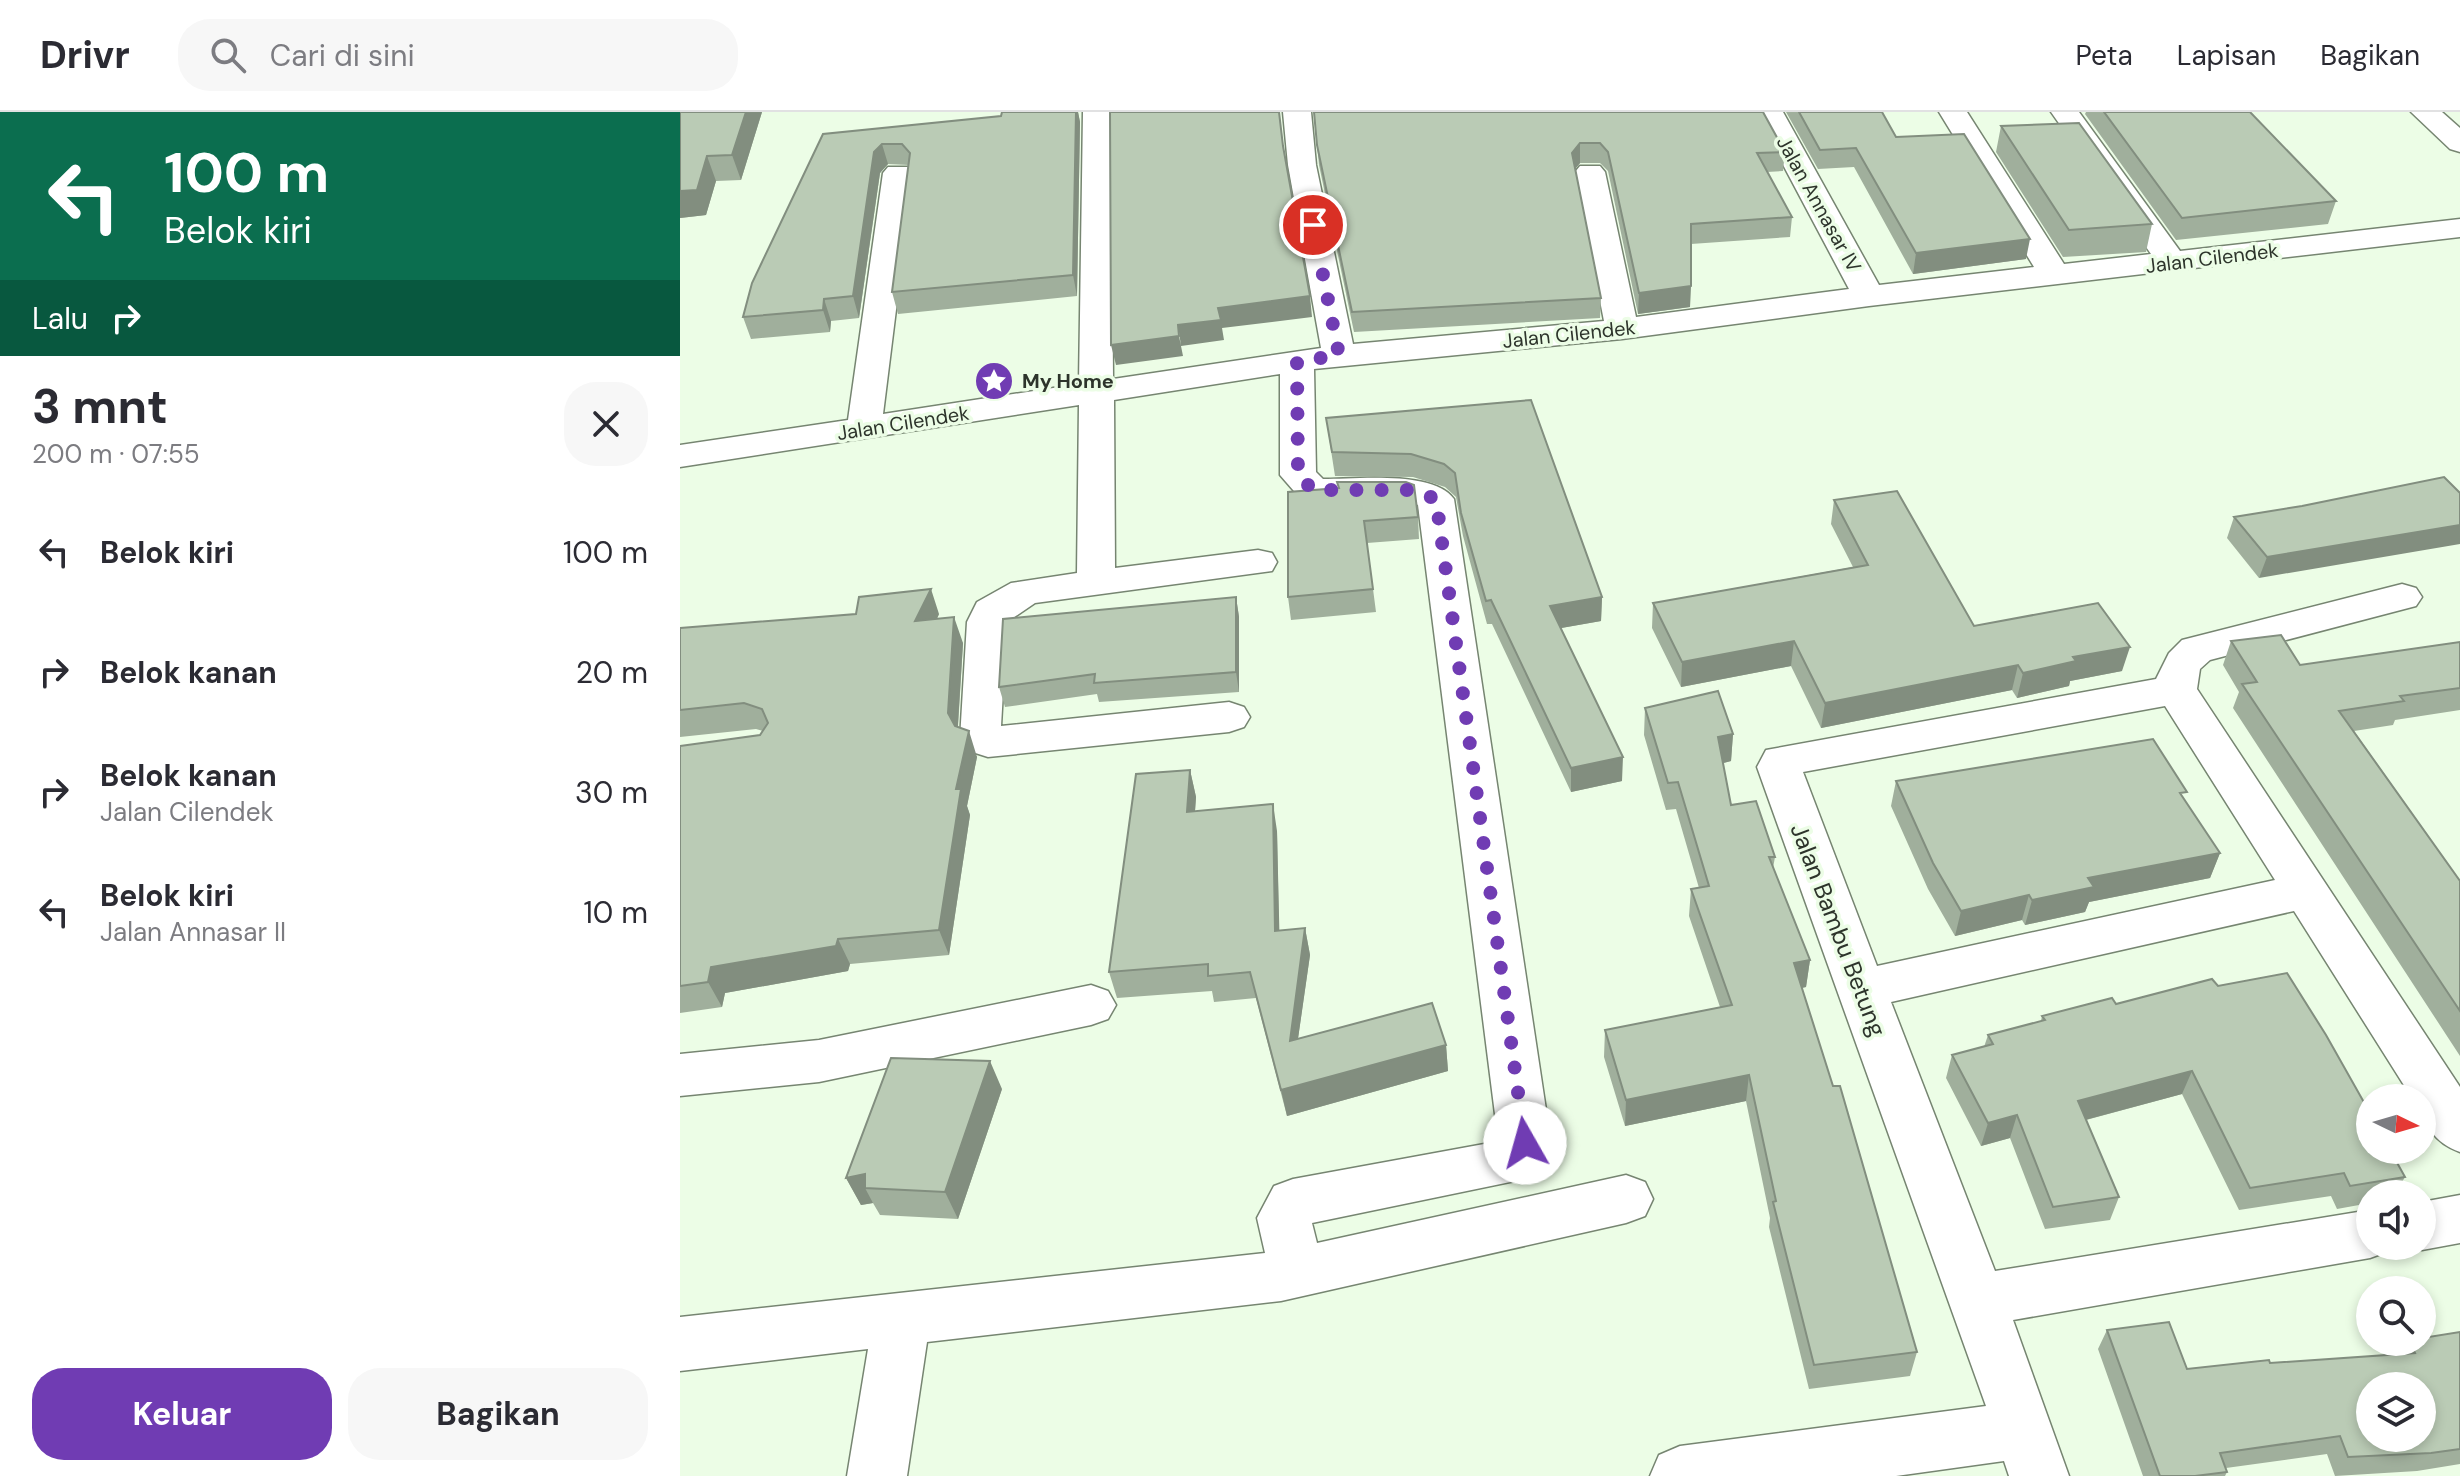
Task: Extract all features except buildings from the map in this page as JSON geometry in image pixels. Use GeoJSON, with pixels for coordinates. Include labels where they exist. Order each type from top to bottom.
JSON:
{"type":"FeatureCollection","features":[{"type":"Feature","properties":{"kind":"street"},"geometry":{"type":"LineString","coordinates":[[1096,583],[1094,393],[1097,112]]}},
{"type":"Feature","properties":{"kind":"street"},"geometry":{"type":"LineString","coordinates":[[1297,112],[1318,358],[1298,475],[1313,490],[1412,490],[1436,499],[1525,1143],[1511,1162],[1293,1203],[1284,1218],[1297,1272]]}},
{"type":"Feature","properties":{"kind":"street","name":"Jalan Annasar IV"},"geometry":{"type":"LineString","coordinates":[[1769,112],[1869,296]]}},
{"type":"Feature","properties":{"kind":"street"},"geometry":{"type":"LineString","coordinates":[[1953,112],[2056,277]]}},
{"type":"Feature","properties":{"kind":"street"},"geometry":{"type":"LineString","coordinates":[[2065,112],[2173,263]]}},
{"type":"Feature","properties":{"kind":"street"},"geometry":{"type":"LineString","coordinates":[[2425,112],[2460,143]]}},
{"type":"Feature","properties":{"kind":"street"},"geometry":{"type":"LineString","coordinates":[[1590,172],[1622,329]]}},
{"type":"Feature","properties":{"kind":"street"},"geometry":{"type":"LineString","coordinates":[[864,429],[898,173]]}},
{"type":"Feature","properties":{"kind":"street","name":"Jalan Cilendek"},"geometry":{"type":"LineString","coordinates":[[680,456],[1318,358],[1622,329],[1869,296],[2056,277],[2460,228]]}},
{"type":"Feature","properties":{"kind":"street"},"geometry":{"type":"LineString","coordinates":[[1229,717],[998,742],[981,739],[987,622],[991,611],[1025,592],[1258,562]]}},
{"type":"Feature","properties":{"kind":"street"},"geometry":{"type":"LineString","coordinates":[[2402,597],[2196,650],[2181,664],[2176,675],[2176,690],[2460,1130]]}},
{"type":"Feature","properties":{"kind":"street","name":"Jalan Bambu Betung"},"geometry":{"type":"LineString","coordinates":[[2031,1453],[1978,1300],[1779,773],[1781,761],[2176,690]]}},
{"type":"Feature","properties":{"kind":"street"},"geometry":{"type":"LineString","coordinates":[[1861,989],[2306,891]]}},
{"type":"Feature","properties":{"kind":"street"},"geometry":{"type":"LineString","coordinates":[[680,1075],[819,1061],[1091,1005]]}},
{"type":"Feature","properties":{"kind":"street"},"geometry":{"type":"LineString","coordinates":[[680,1344],[1297,1272],[1626,1199]]}},
{"type":"Feature","properties":{"kind":"street"},"geometry":{"type":"LineString","coordinates":[[2436,1223],[2460,1219]]}},
{"type":"Feature","properties":{"kind":"street"},"geometry":{"type":"LineString","coordinates":[[1978,1300],[2356,1236]]}},
{"type":"Feature","properties":{"kind":"street"},"geometry":{"type":"LineString","coordinates":[[877,1476],[902,1317]]}},
{"type":"Feature","properties":{"kind":"street"},"geometry":{"type":"LineString","coordinates":[[1680,1476],[2031,1453]]}},
{"type":"Feature","properties":{"kind":"place","name":"My Home"},"geometry":{"type":"Point","coordinates":[994,381]}},
{"type":"Feature","properties":{"kind":"route"},"geometry":{"type":"LineString","coordinates":[[1313,225],[1339,355],[1297,362],[1298,475],[1313,490],[1412,490],[1436,499],[1493,891],[1525,1143]]}}]}
